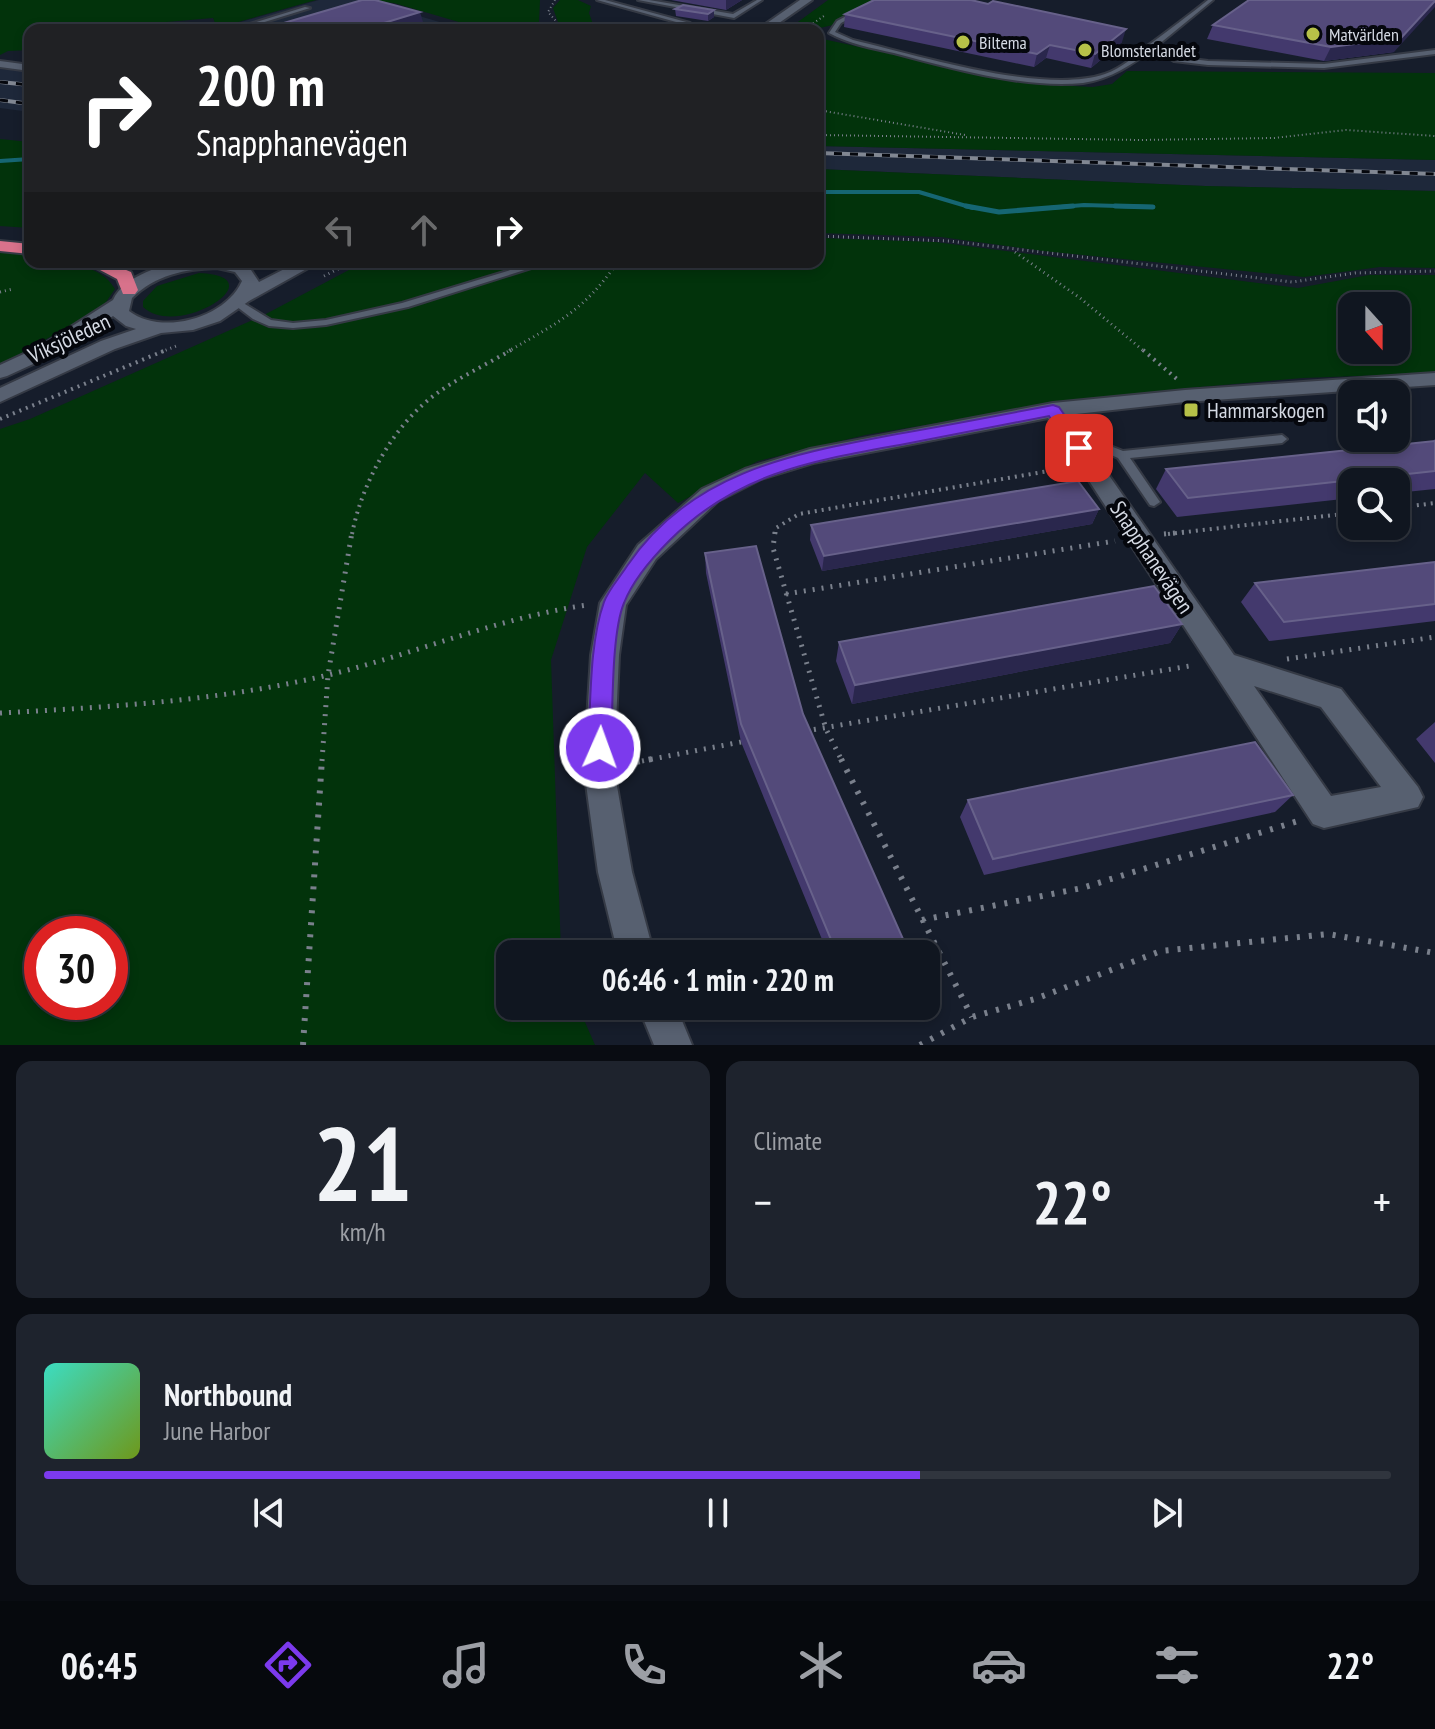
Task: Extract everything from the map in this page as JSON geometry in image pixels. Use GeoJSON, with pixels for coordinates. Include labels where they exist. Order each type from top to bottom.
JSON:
{"type":"FeatureCollection","features":[{"type":"Feature","properties":{"kind":"highway"},"geometry":{"type":"LineString","coordinates":[[0,235],[24,237]]}},
{"type":"Feature","properties":{"kind":"highway"},"geometry":{"type":"LineString","coordinates":[[0,246],[24,248]]}},
{"type":"Feature","properties":{"kind":"highway"},"geometry":{"type":"LineString","coordinates":[[107,268],[125,276],[124,297]]}},
{"type":"Feature","properties":{"kind":"street"},"geometry":{"type":"LineString","coordinates":[[771,24],[807,0]]}},
{"type":"Feature","properties":{"kind":"street"},"geometry":{"type":"LineString","coordinates":[[784,24],[819,0]]}},
{"type":"Feature","properties":{"kind":"street"},"geometry":{"type":"LineString","coordinates":[[0,64],[24,67]]}},
{"type":"Feature","properties":{"kind":"street","name":"Viksjöleden"},"geometry":{"type":"LineString","coordinates":[[0,372],[48,350],[155,275],[186,268]]}},
{"type":"Feature","properties":{"kind":"street"},"geometry":{"type":"LineString","coordinates":[[241,268],[250,276],[251,286],[241,300]]}},
{"type":"Feature","properties":{"kind":"street"},"geometry":{"type":"LineString","coordinates":[[241,300],[300,268]]}},
{"type":"Feature","properties":{"kind":"street"},"geometry":{"type":"LineString","coordinates":[[124,297],[120,313],[127,321],[160,328]]}},
{"type":"Feature","properties":{"kind":"street","name":"Viksjöleden"},"geometry":{"type":"LineString","coordinates":[[0,396],[108,345],[160,328],[201,321],[241,300]]}},
{"type":"Feature","properties":{"kind":"street"},"geometry":{"type":"LineString","coordinates":[[632,940],[615,872],[599,769],[605,655],[613,603],[647,552],[710,495],[753,474],[810,456],[1061,422],[1196,395],[1435,379]]}},
{"type":"Feature","properties":{"kind":"street","name":"Snapphanevägen"},"geometry":{"type":"LineString","coordinates":[[1061,422],[1324,813]]}},
{"type":"Feature","properties":{"kind":"street"},"geometry":{"type":"LineString","coordinates":[[1224,664],[1331,698],[1407,797],[1324,813]]}},
{"type":"Feature","properties":{"kind":"street"},"geometry":{"type":"LineString","coordinates":[[663,1020],[673,1045]]}},
{"type":"Feature","properties":{"kind":"lane"},"geometry":{"type":"LineString","coordinates":[[599,0],[687,23]]}},
{"type":"Feature","properties":{"kind":"lane"},"geometry":{"type":"LineString","coordinates":[[640,0],[734,16],[760,0]]}},
{"type":"Feature","properties":{"kind":"lane"},"geometry":{"type":"LineString","coordinates":[[668,7],[679,0]]}},
{"type":"Feature","properties":{"kind":"lane"},"geometry":{"type":"LineString","coordinates":[[863,9],[839,22],[832,33],[851,41],[1042,81],[1075,83],[1112,74],[1211,0]]}},
{"type":"Feature","properties":{"kind":"lane"},"geometry":{"type":"LineString","coordinates":[[253,24],[307,8]]}},
{"type":"Feature","properties":{"kind":"lane"},"geometry":{"type":"LineString","coordinates":[[1153,44],[1174,59],[1208,63],[1324,66],[1435,52]]}},
{"type":"Feature","properties":{"kind":"lane"},"geometry":{"type":"LineString","coordinates":[[241,300],[269,323],[324,323],[525,268]]}},
{"type":"Feature","properties":{"kind":"lane"},"geometry":{"type":"LineString","coordinates":[[1061,422],[1122,455],[1154,502]]}},
{"type":"Feature","properties":{"kind":"lane"},"geometry":{"type":"LineString","coordinates":[[1122,455],[1282,439]]}},
{"type":"Feature","properties":{"kind":"path"},"geometry":{"type":"LineString","coordinates":[[555,0],[548,12],[559,24]]}},
{"type":"Feature","properties":{"kind":"path"},"geometry":{"type":"LineString","coordinates":[[824,111],[983,137]]}},
{"type":"Feature","properties":{"kind":"path"},"geometry":{"type":"LineString","coordinates":[[824,135],[1274,138],[1346,130],[1435,136]]}},
{"type":"Feature","properties":{"kind":"path"},"geometry":{"type":"LineString","coordinates":[[824,236],[922,238],[1292,282],[1355,273],[1435,271]]}},
{"type":"Feature","properties":{"kind":"path"},"geometry":{"type":"LineString","coordinates":[[1013,251],[1080,298],[1196,395]]}},
{"type":"Feature","properties":{"kind":"path"},"geometry":{"type":"LineString","coordinates":[[303,1045],[328,675],[355,517],[370,477],[410,417],[436,394],[576,312],[596,293],[614,268]]}},
{"type":"Feature","properties":{"kind":"path"},"geometry":{"type":"LineString","coordinates":[[0,292],[13,289]]}},
{"type":"Feature","properties":{"kind":"path"},"geometry":{"type":"LineString","coordinates":[[0,419],[182,344]]}},
{"type":"Feature","properties":{"kind":"path"},"geometry":{"type":"LineString","coordinates":[[1410,444],[1416,450]]}},
{"type":"Feature","properties":{"kind":"path"},"geometry":{"type":"LineString","coordinates":[[972,1017],[826,729],[773,548],[776,528],[799,514],[1089,464]]}},
{"type":"Feature","properties":{"kind":"path"},"geometry":{"type":"LineString","coordinates":[[1410,506],[1435,503]]}},
{"type":"Feature","properties":{"kind":"path"},"geometry":{"type":"LineString","coordinates":[[786,594],[1140,537],[1338,515]]}},
{"type":"Feature","properties":{"kind":"path"},"geometry":{"type":"LineString","coordinates":[[0,713],[214,695],[328,675],[471,628],[561,607],[613,603]]}},
{"type":"Feature","properties":{"kind":"path"},"geometry":{"type":"LineString","coordinates":[[1286,659],[1435,637]]}},
{"type":"Feature","properties":{"kind":"path"},"geometry":{"type":"LineString","coordinates":[[800,732],[1205,663],[1224,664]]}},
{"type":"Feature","properties":{"kind":"path"},"geometry":{"type":"LineString","coordinates":[[599,769],[741,742]]}},
{"type":"Feature","properties":{"kind":"path"},"geometry":{"type":"LineString","coordinates":[[922,920],[1082,888],[1324,813]]}},
{"type":"Feature","properties":{"kind":"path"},"geometry":{"type":"LineString","coordinates":[[920,1045],[972,1017],[1035,999],[1161,951],[1328,934],[1435,953]]}},
{"type":"Feature","properties":{"kind":"shaded area"},"geometry":{"type":"Polygon","coordinates":[[[319,0],[358,0],[446,24],[233,24],[319,0]]]}},
{"type":"Feature","properties":{"kind":"shaded area"},"geometry":{"type":"Polygon","coordinates":[[[0,69],[24,71],[24,111],[0,108],[0,69]]]}},
{"type":"Feature","properties":{"kind":"shaded area"},"geometry":{"type":"Polygon","coordinates":[[[824,146],[1435,160],[1435,191],[1205,186],[824,169],[824,146]]]}},
{"type":"Feature","properties":{"kind":"green space"},"geometry":{"type":"Polygon","coordinates":[[[0,0],[316,0],[231,24],[215,24],[213,18],[166,22],[172,24],[24,24],[24,50],[0,55],[0,0]]]}},
{"type":"Feature","properties":{"kind":"green space"},"geometry":{"type":"Polygon","coordinates":[[[357,0],[540,0],[539,22],[542,24],[466,24],[394,3],[357,0]]]}},
{"type":"Feature","properties":{"kind":"green space"},"geometry":{"type":"Polygon","coordinates":[[[560,0],[578,0],[591,6],[589,13],[593,24],[560,24],[553,8],[560,0]]]}},
{"type":"Feature","properties":{"kind":"green space"},"geometry":{"type":"Polygon","coordinates":[[[828,0],[886,0],[871,1],[833,25],[795,24],[828,0]]]}},
{"type":"Feature","properties":{"kind":"green space"},"geometry":{"type":"Polygon","coordinates":[[[824,39],[1032,84],[1093,87],[1112,84],[1127,71],[1435,73],[1435,160],[824,146],[824,39]]]}},
{"type":"Feature","properties":{"kind":"green space"},"geometry":{"type":"Polygon","coordinates":[[[0,139],[24,141],[24,228],[0,226],[0,139]]]}},
{"type":"Feature","properties":{"kind":"green space"},"geometry":{"type":"Polygon","coordinates":[[[824,169],[1205,186],[1435,191],[1435,268],[1380,267],[1304,277],[1043,251],[941,237],[824,233],[824,169]]]}},
{"type":"Feature","properties":{"kind":"green space"},"geometry":{"type":"Polygon","coordinates":[[[824,238],[935,242],[1298,288],[1369,275],[1435,275],[1435,373],[1303,378],[1188,388],[1051,404],[865,435],[758,461],[678,503],[645,473],[587,547],[551,660],[561,940],[496,940],[496,1020],[584,1020],[595,1045],[0,1045],[0,429],[30,419],[264,315],[353,268],[824,268],[824,238]]]}},
{"type":"Feature","properties":{"kind":"green space"},"geometry":{"type":"Polygon","coordinates":[[[0,250],[24,254],[24,268],[88,268],[108,280],[115,289],[102,308],[0,365],[0,250]]]}},
{"type":"Feature","properties":{"kind":"green space"},"geometry":{"type":"Polygon","coordinates":[[[199,273],[221,277],[229,284],[226,294],[214,304],[178,316],[159,315],[143,307],[143,301],[157,286],[199,273]]]}},
{"type":"Feature","properties":{"kind":"building"},"geometry":{"type":"Polygon","coordinates":[[[362,0],[375,0],[420,12],[381,24],[280,24],[362,0]]]}},
{"type":"Feature","properties":{"kind":"building"},"geometry":{"type":"Polygon","coordinates":[[[874,0],[971,0],[988,4],[993,1],[1126,29],[1095,54],[1050,45],[1037,54],[845,14],[874,0]]]}},
{"type":"Feature","properties":{"kind":"building","name":"Matvärlden"},"geometry":{"type":"Polygon","coordinates":[[[1249,0],[1435,1],[1401,38],[1331,47],[1213,25],[1249,0]]]}},
{"type":"Feature","properties":{"kind":"building"},"geometry":{"type":"Polygon","coordinates":[[[683,5],[714,10],[708,14],[675,9],[683,5]]]}},
{"type":"Feature","properties":{"kind":"building"},"geometry":{"type":"Polygon","coordinates":[[[1435,441],[1435,471],[1410,474],[1410,468],[1338,468],[1338,482],[1188,498],[1166,469],[1338,451],[1410,452],[1410,444],[1435,441]]]}},
{"type":"Feature","properties":{"kind":"building"},"geometry":{"type":"Polygon","coordinates":[[[1078,481],[1099,509],[824,556],[811,525],[1078,481]]]}},
{"type":"Feature","properties":{"kind":"building"},"geometry":{"type":"Polygon","coordinates":[[[756,546],[803,714],[903,940],[831,940],[741,724],[705,553],[756,546]]]}},
{"type":"Feature","properties":{"kind":"building"},"geometry":{"type":"Polygon","coordinates":[[[1435,562],[1435,604],[1284,622],[1255,583],[1435,562]]]}},
{"type":"Feature","properties":{"kind":"building"},"geometry":{"type":"Polygon","coordinates":[[[1154,586],[1182,624],[855,685],[839,642],[1154,586]]]}},
{"type":"Feature","properties":{"kind":"building"},"geometry":{"type":"Polygon","coordinates":[[[1255,742],[1293,795],[993,859],[968,800],[1255,742]]]}},
{"type":"Feature","properties":{"kind":"waterway"},"geometry":{"type":"LineString","coordinates":[[0,161],[24,159]]}},
{"type":"Feature","properties":{"kind":"waterway"},"geometry":{"type":"LineString","coordinates":[[824,192],[919,192],[967,206]]}},
{"type":"Feature","properties":{"kind":"waterway"},"geometry":{"type":"LineString","coordinates":[[967,206],[999,212],[1061,207]]}},
{"type":"Feature","properties":{"kind":"waterway"},"geometry":{"type":"LineString","coordinates":[[967,206],[973,208]]}},
{"type":"Feature","properties":{"kind":"waterway"},"geometry":{"type":"LineString","coordinates":[[1061,207],[1073,206]]}},
{"type":"Feature","properties":{"kind":"waterway"},"geometry":{"type":"LineString","coordinates":[[1061,207],[1153,207],[1115,206]]}},
{"type":"Feature","properties":{"kind":"waterway"},"geometry":{"type":"LineString","coordinates":[[1049,208],[1061,207]]}},
{"type":"Feature","properties":{"kind":"railway"},"geometry":{"type":"LineString","coordinates":[[0,82],[24,84]]}},
{"type":"Feature","properties":{"kind":"railway"},"geometry":{"type":"LineString","coordinates":[[0,100],[24,103]]}},
{"type":"Feature","properties":{"kind":"railway"},"geometry":{"type":"LineString","coordinates":[[824,153],[1435,174]]}},
{"type":"Feature","properties":{"kind":"place","name":"Matvärlden"},"geometry":{"type":"Point","coordinates":[1313,34]}},
{"type":"Feature","properties":{"kind":"place","name":"Biltema"},"geometry":{"type":"Point","coordinates":[963,42]}},
{"type":"Feature","properties":{"kind":"place","name":"Blomsterlandet"},"geometry":{"type":"Point","coordinates":[1085,50]}},
{"type":"Feature","properties":{"kind":"place","name":"Hammarskogen"},"geometry":{"type":"Point","coordinates":[1191,410]}},
{"type":"Feature","properties":{"kind":"route"},"geometry":{"type":"LineString","coordinates":[[600,748],[605,655],[613,603],[647,552],[710,495],[753,474],[810,456],[1053,410],[1079,448]]}}]}
